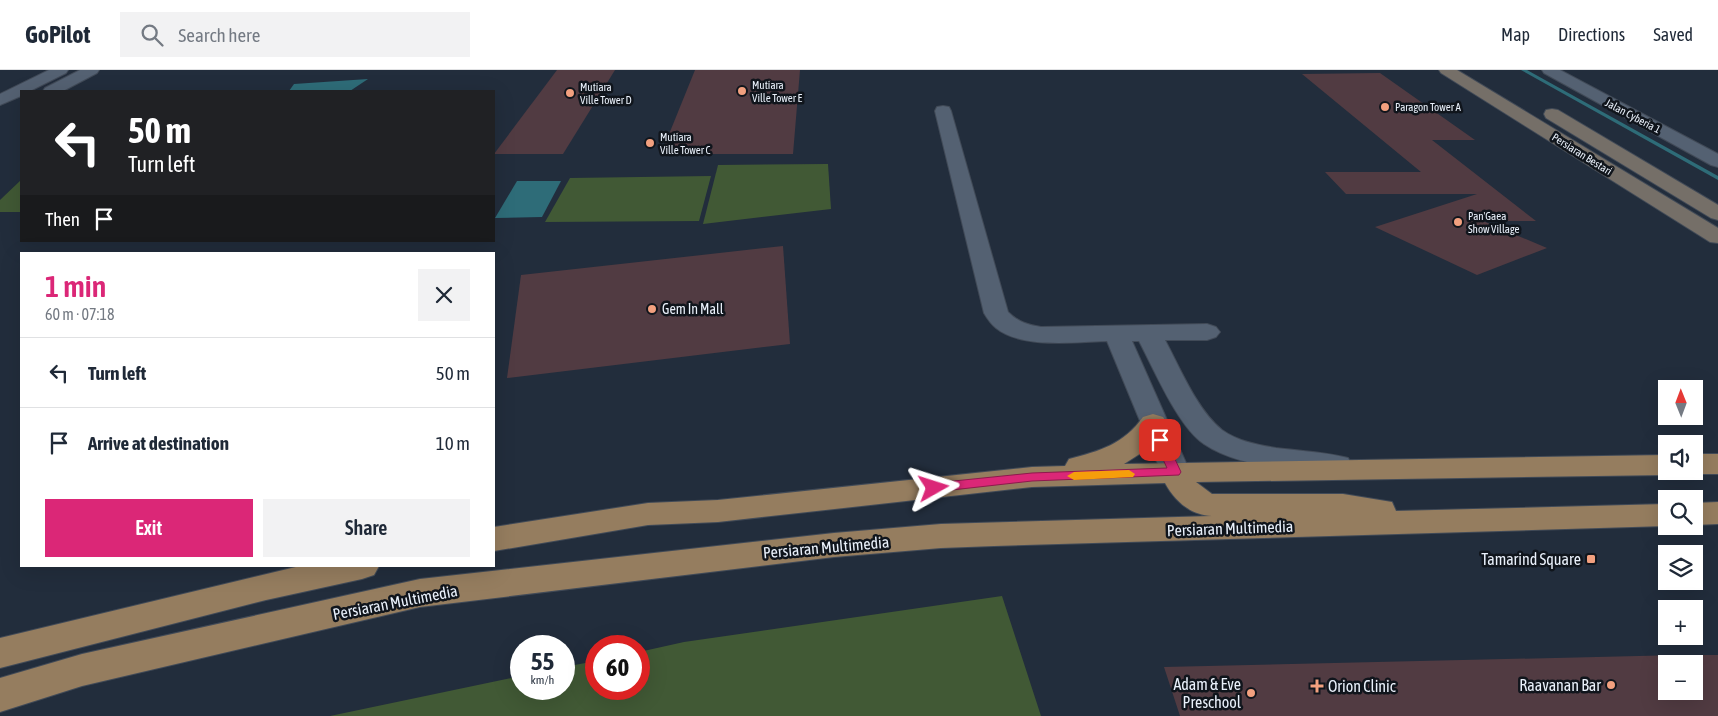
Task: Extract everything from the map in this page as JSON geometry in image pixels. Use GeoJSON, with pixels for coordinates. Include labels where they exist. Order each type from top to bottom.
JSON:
{"type":"FeatureCollection","features":[{"type":"Feature","properties":{"kind":"main road","name":"Persiaran Bestari"},"geometry":{"type":"LineString","coordinates":[[1446,70],[1718,237]]}},
{"type":"Feature","properties":{"kind":"main road","name":"Persiaran Bestari"},"geometry":{"type":"LineString","coordinates":[[1540,106],[1718,214]]}},
{"type":"Feature","properties":{"kind":"main road"},"geometry":{"type":"LineString","coordinates":[[1032,477],[1099,462],[1124,453],[1146,436],[1153,423]]}},
{"type":"Feature","properties":{"kind":"main road"},"geometry":{"type":"LineString","coordinates":[[1703,464],[1718,464]]}},
{"type":"Feature","properties":{"kind":"main road"},"geometry":{"type":"LineString","coordinates":[[495,539],[648,514],[718,511],[1032,477],[1175,472],[1658,465]]}},
{"type":"Feature","properties":{"kind":"main road"},"geometry":{"type":"LineString","coordinates":[[1175,472],[1183,489],[1192,498],[1209,505],[1343,506],[1389,510],[1429,522]]}},
{"type":"Feature","properties":{"kind":"main road"},"geometry":{"type":"LineString","coordinates":[[1703,514],[1718,513]]}},
{"type":"Feature","properties":{"kind":"main road","name":"Persiaran Multimedia"},"geometry":{"type":"LineString","coordinates":[[0,695],[82,670],[420,594],[834,545],[941,536],[1658,515]]}},
{"type":"Feature","properties":{"kind":"main road"},"geometry":{"type":"LineString","coordinates":[[0,653],[266,587],[357,567]]}},
{"type":"Feature","properties":{"kind":"street"},"geometry":{"type":"LineString","coordinates":[[20,90],[61,70]]}},
{"type":"Feature","properties":{"kind":"street"},"geometry":{"type":"LineString","coordinates":[[53,90],[92,70]]}},
{"type":"Feature","properties":{"kind":"street","name":"Jalan Cyberia 1"},"geometry":{"type":"LineString","coordinates":[[1549,70],[1718,161]]}},
{"type":"Feature","properties":{"kind":"street"},"geometry":{"type":"LineString","coordinates":[[0,100],[20,90]]}},
{"type":"Feature","properties":{"kind":"street"},"geometry":{"type":"LineString","coordinates":[[943,111],[996,313],[1001,322],[1016,330],[1041,335],[1205,332],[1190,339],[1179,349],[1172,369],[1176,386]]}},
{"type":"Feature","properties":{"kind":"street"},"geometry":{"type":"LineString","coordinates":[[1148,333],[1176,386],[1199,423],[1213,436],[1242,450],[1293,460],[1377,469]]}},
{"type":"Feature","properties":{"kind":"street"},"geometry":{"type":"LineString","coordinates":[[1059,334],[1074,338],[1104,351],[1117,360],[1134,380]]}},
{"type":"Feature","properties":{"kind":"street"},"geometry":{"type":"LineString","coordinates":[[1116,334],[1134,380],[1175,472]]}},
{"type":"Feature","properties":{"kind":"green space"},"geometry":{"type":"Polygon","coordinates":[[[828,164],[831,209],[703,224],[718,165],[828,164]]]}},
{"type":"Feature","properties":{"kind":"green space"},"geometry":{"type":"Polygon","coordinates":[[[711,176],[699,221],[545,222],[570,178],[711,176]]]}},
{"type":"Feature","properties":{"kind":"green space"},"geometry":{"type":"Polygon","coordinates":[[[20,181],[20,212],[0,212],[0,200],[20,181]]]}},
{"type":"Feature","properties":{"kind":"green space"},"geometry":{"type":"Polygon","coordinates":[[[1002,596],[1041,716],[330,716],[510,678],[510,700],[575,700],[575,665],[585,663],[585,700],[650,700],[650,650],[684,642],[1002,596]]]}},
{"type":"Feature","properties":{"kind":"water"},"geometry":{"type":"Polygon","coordinates":[[[368,79],[352,90],[290,90],[294,84],[368,79]]]}},
{"type":"Feature","properties":{"kind":"water"},"geometry":{"type":"Polygon","coordinates":[[[517,181],[561,181],[542,217],[495,218],[517,181]]]}},
{"type":"Feature","properties":{"kind":"building"},"geometry":{"type":"Polygon","coordinates":[[[557,70],[615,70],[563,154],[495,153],[557,70]]]}},
{"type":"Feature","properties":{"kind":"building"},"geometry":{"type":"Polygon","coordinates":[[[695,70],[800,70],[793,154],[661,154],[695,70]]]}},
{"type":"Feature","properties":{"kind":"building"},"geometry":{"type":"Polygon","coordinates":[[[1380,73],[1475,140],[1432,140],[1536,221],[1483,221],[1547,248],[1477,275],[1375,227],[1477,194],[1346,194],[1325,172],[1421,172],[1302,74],[1380,73]]]}},
{"type":"Feature","properties":{"kind":"building","name":"Gem In Mall"},"geometry":{"type":"Polygon","coordinates":[[[783,246],[790,344],[507,378],[521,275],[783,246]]]}},
{"type":"Feature","properties":{"kind":"building"},"geometry":{"type":"Polygon","coordinates":[[[1703,655],[1718,655],[1718,716],[1180,716],[1164,667],[1658,656],[1658,700],[1703,700],[1703,655]]]}},
{"type":"Feature","properties":{"kind":"waterway"},"geometry":{"type":"LineString","coordinates":[[1523,70],[1718,178]]}},
{"type":"Feature","properties":{"kind":"slow traffic"},"geometry":{"type":"LineString","coordinates":[[1074,476],[1129,474]]}},
{"type":"Feature","properties":{"kind":"place","name":"Mutiara Ville Tower E"},"geometry":{"type":"Point","coordinates":[742,91]}},
{"type":"Feature","properties":{"kind":"place","name":"Mutiara Ville Tower D"},"geometry":{"type":"Point","coordinates":[570,93]}},
{"type":"Feature","properties":{"kind":"place","name":"Paragon Tower A"},"geometry":{"type":"Point","coordinates":[1385,107]}},
{"type":"Feature","properties":{"kind":"place","name":"Mutiara Ville Tower C"},"geometry":{"type":"Point","coordinates":[650,143]}},
{"type":"Feature","properties":{"kind":"place","name":"Pan'Gaea Show Village"},"geometry":{"type":"Point","coordinates":[1458,222]}},
{"type":"Feature","properties":{"kind":"place","name":"Gem In Mall"},"geometry":{"type":"Point","coordinates":[652,309]}},
{"type":"Feature","properties":{"kind":"place","name":"Tamarind Square"},"geometry":{"type":"Point","coordinates":[1591,559]}},
{"type":"Feature","properties":{"kind":"place","name":"Raavanan Bar"},"geometry":{"type":"Point","coordinates":[1611,685]}},
{"type":"Feature","properties":{"kind":"place","name":"Orion Clinic"},"geometry":{"type":"Point","coordinates":[1317,686]}},
{"type":"Feature","properties":{"kind":"place","name":"Adam & Eve Preschool"},"geometry":{"type":"Point","coordinates":[1251,693]}},
{"type":"Feature","properties":{"kind":"route"},"geometry":{"type":"LineString","coordinates":[[934,488],[1032,477],[1175,472],[1160,440]]}}]}
